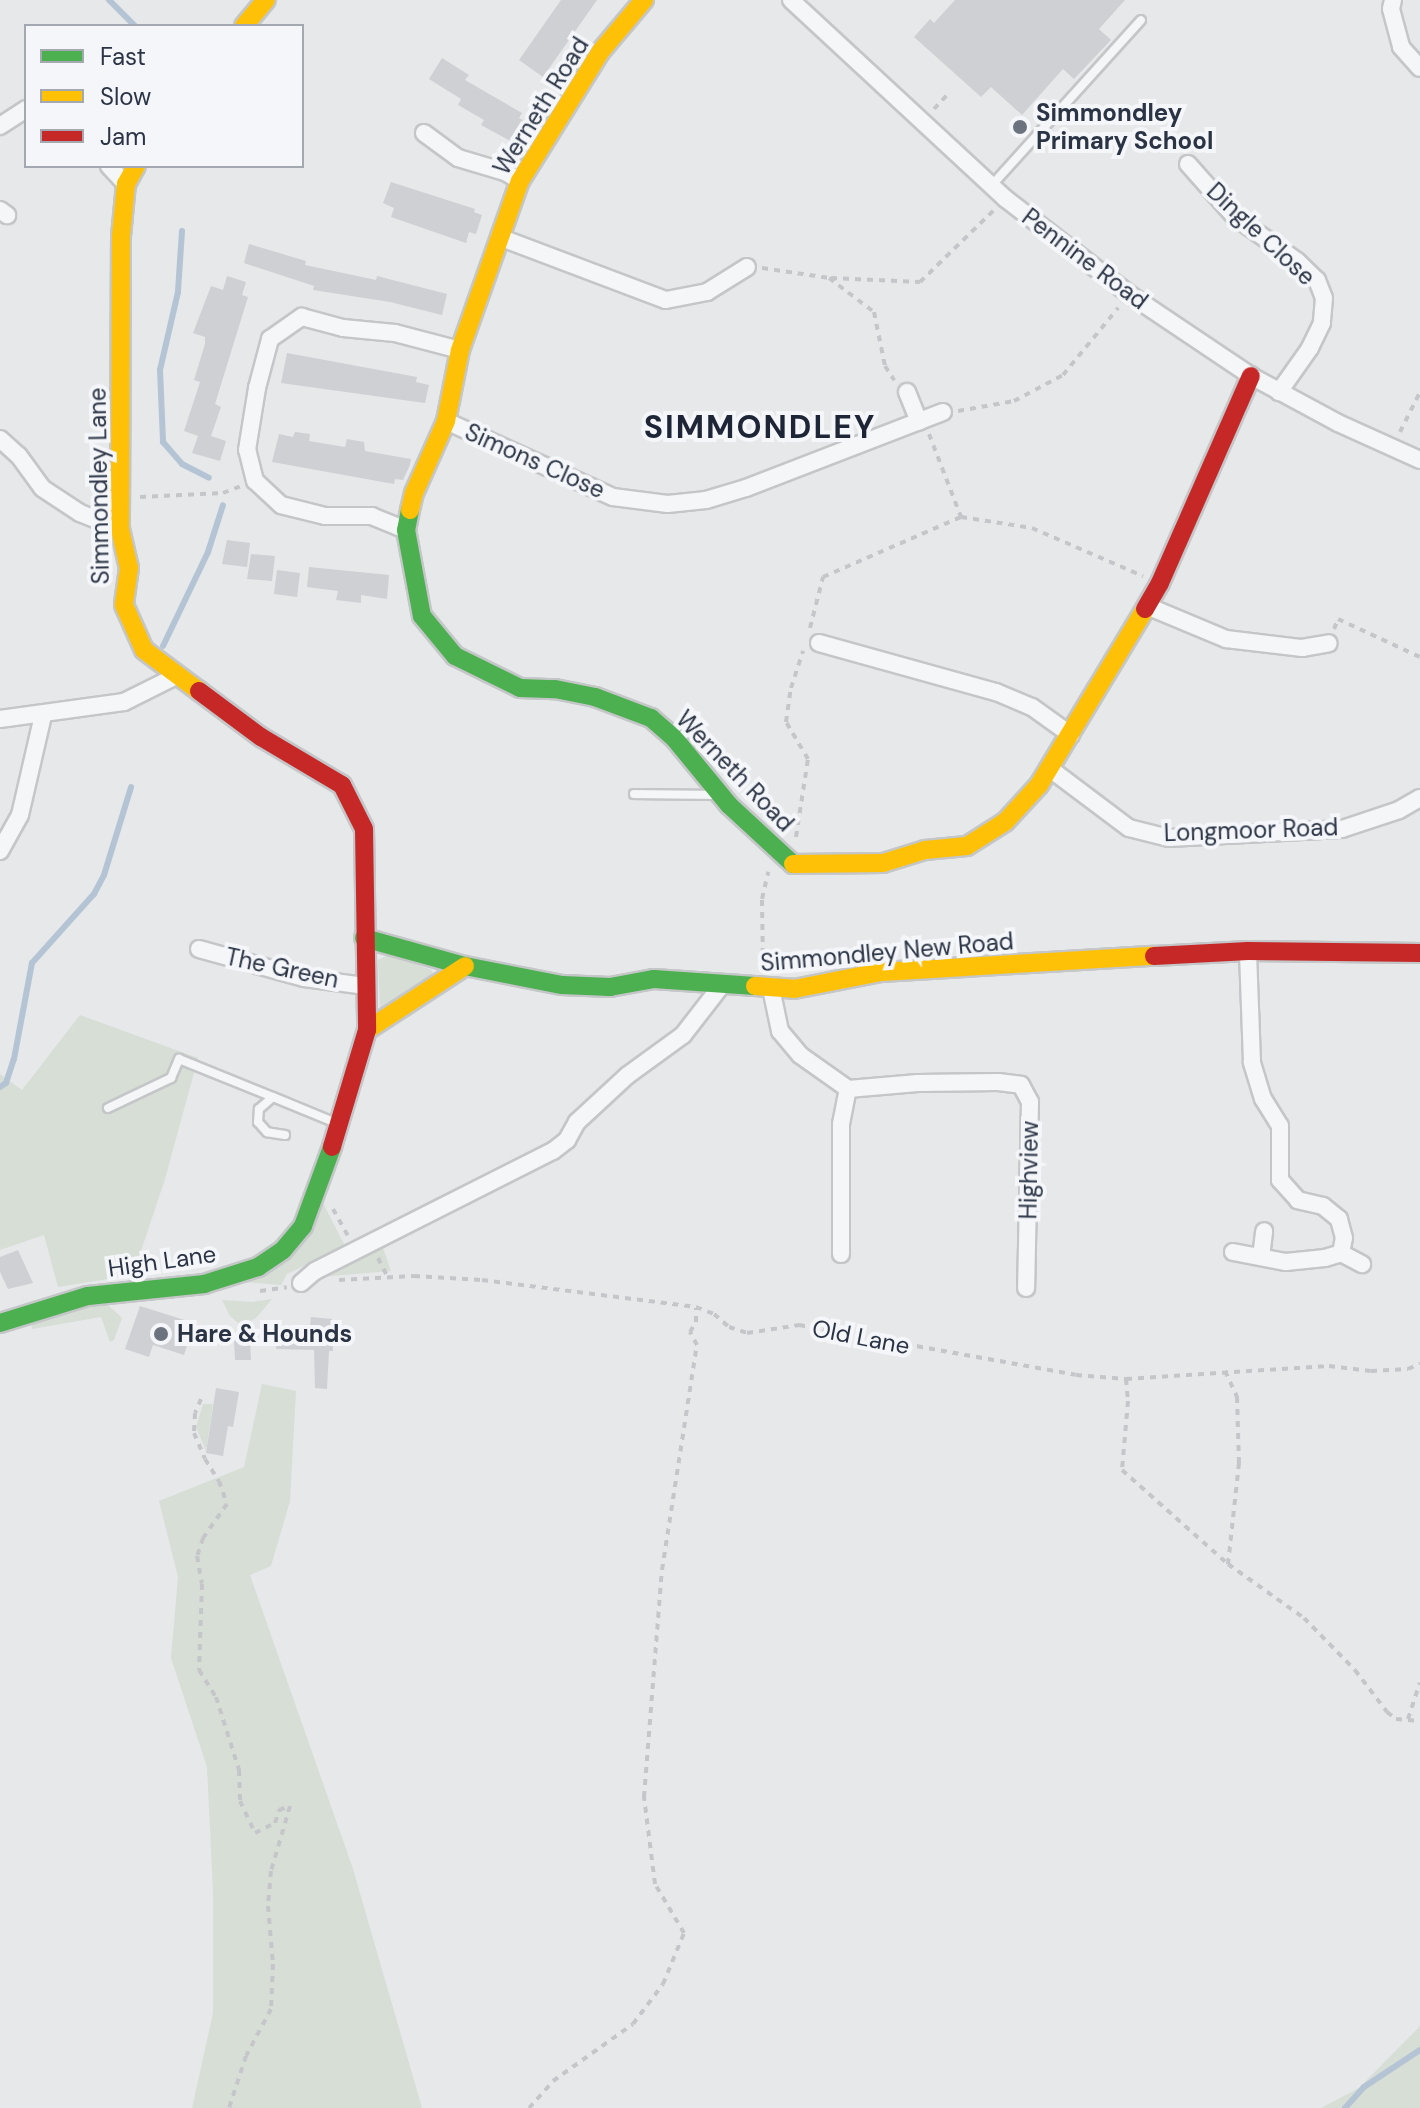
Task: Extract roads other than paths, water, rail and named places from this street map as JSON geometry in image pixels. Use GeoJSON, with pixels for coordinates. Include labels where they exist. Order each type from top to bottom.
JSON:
{"type":"FeatureCollection","features":[{"type":"Feature","properties":{"kind":"street"},"geometry":{"type":"LineString","coordinates":[[246,24],[264,0]]}},
{"type":"Feature","properties":{"kind":"street","name":"Werneth Road"},"geometry":{"type":"LineString","coordinates":[[644,0],[601,51],[520,181],[460,350],[446,421],[414,493],[406,530],[422,616],[455,656],[520,688],[555,689],[595,697],[651,718],[674,738],[721,795],[793,864],[883,863],[925,850],[967,846],[1005,822],[1049,768],[1071,735],[1160,583],[1251,376]]}},
{"type":"Feature","properties":{"kind":"street","name":"Pennine Road"},"geometry":{"type":"LineString","coordinates":[[791,0],[1006,199],[1129,294],[1279,392],[1420,460]]}},
{"type":"Feature","properties":{"kind":"street"},"geometry":{"type":"LineString","coordinates":[[1393,0],[1391,9],[1401,47],[1420,68]]}},
{"type":"Feature","properties":{"kind":"street"},"geometry":{"type":"LineString","coordinates":[[0,126],[24,110]]}},
{"type":"Feature","properties":{"kind":"street"},"geometry":{"type":"LineString","coordinates":[[424,133],[458,158],[505,172],[520,181]]}},
{"type":"Feature","properties":{"kind":"street","name":"Dingle Close"},"geometry":{"type":"LineString","coordinates":[[1188,164],[1235,217],[1297,261],[1317,280],[1324,298],[1322,323],[1310,348],[1279,392]]}},
{"type":"Feature","properties":{"kind":"street"},"geometry":{"type":"LineString","coordinates":[[111,168],[126,184]]}},
{"type":"Feature","properties":{"kind":"street","name":"Simmondley Lane"},"geometry":{"type":"LineString","coordinates":[[135,168],[126,184],[121,236],[120,529],[129,568],[124,605],[144,650],[261,737],[342,785],[364,829],[367,1030]]}},
{"type":"Feature","properties":{"kind":"street"},"geometry":{"type":"LineString","coordinates":[[499,237],[666,300],[707,292],[747,267]]}},
{"type":"Feature","properties":{"kind":"street"},"geometry":{"type":"LineString","coordinates":[[406,530],[372,516],[325,516],[281,505],[255,481],[247,450],[257,388],[270,339],[302,317],[343,328],[395,333],[460,350]]}},
{"type":"Feature","properties":{"kind":"street"},"geometry":{"type":"LineString","coordinates":[[907,392],[922,421]]}},
{"type":"Feature","properties":{"kind":"street","name":"Simons Close"},"geometry":{"type":"LineString","coordinates":[[446,421],[613,497],[668,504],[706,500],[746,488],[943,412]]}},
{"type":"Feature","properties":{"kind":"street"},"geometry":{"type":"LineString","coordinates":[[0,439],[19,456],[42,488],[80,513],[120,529]]}},
{"type":"Feature","properties":{"kind":"street"},"geometry":{"type":"LineString","coordinates":[[1147,606],[1226,639],[1302,648],[1329,643]]}},
{"type":"Feature","properties":{"kind":"street"},"geometry":{"type":"LineString","coordinates":[[810,642],[996,692],[1032,707],[1071,735]]}},
{"type":"Feature","properties":{"kind":"street"},"geometry":{"type":"LineString","coordinates":[[0,719],[124,702],[176,676]]}},
{"type":"Feature","properties":{"kind":"street"},"geometry":{"type":"LineString","coordinates":[[0,851],[20,815],[43,715]]}},
{"type":"Feature","properties":{"kind":"street","name":"Longmoor Road"},"geometry":{"type":"LineString","coordinates":[[1049,768],[1099,802],[1129,828],[1169,838],[1342,829],[1399,810],[1420,798]]}},
{"type":"Feature","properties":{"kind":"street","name":"Simmondley New Road"},"geometry":{"type":"LineString","coordinates":[[364,938],[465,966],[562,985],[610,987],[654,979],[794,989],[881,972],[1248,951],[1420,953]]}},
{"type":"Feature","properties":{"kind":"street","name":"The Green"},"geometry":{"type":"LineString","coordinates":[[199,949],[304,978],[366,986]]}},
{"type":"Feature","properties":{"kind":"street"},"geometry":{"type":"LineString","coordinates":[[1248,951],[1252,1062],[1263,1099],[1280,1126],[1280,1180],[1298,1200],[1323,1206],[1339,1219],[1344,1238],[1341,1253]]}},
{"type":"Feature","properties":{"kind":"street"},"geometry":{"type":"LineString","coordinates":[[367,1030],[465,966]]}},
{"type":"Feature","properties":{"kind":"street"},"geometry":{"type":"LineString","coordinates":[[301,1283],[315,1271],[553,1151],[567,1140],[577,1122],[628,1075],[683,1035],[721,986]]}},
{"type":"Feature","properties":{"kind":"street"},"geometry":{"type":"LineString","coordinates":[[766,988],[780,1031],[800,1055],[848,1089],[841,1124],[841,1254]]}},
{"type":"Feature","properties":{"kind":"street","name":"High Lane"},"geometry":{"type":"LineString","coordinates":[[0,1323],[88,1296],[204,1284],[258,1267],[283,1250],[303,1226],[320,1186],[367,1030]]}},
{"type":"Feature","properties":{"kind":"street","name":"Highview"},"geometry":{"type":"LineString","coordinates":[[848,1089],[898,1083],[998,1082],[1021,1085],[1030,1102],[1026,1288]]}},
{"type":"Feature","properties":{"kind":"street"},"geometry":{"type":"LineString","coordinates":[[1261,1257],[1264,1231]]}},
{"type":"Feature","properties":{"kind":"street"},"geometry":{"type":"LineString","coordinates":[[1233,1252],[1286,1262],[1341,1253],[1362,1264]]}},
{"type":"Feature","properties":{"kind":"lane"},"geometry":{"type":"LineString","coordinates":[[991,185],[1141,20]]}},
{"type":"Feature","properties":{"kind":"lane"},"geometry":{"type":"LineString","coordinates":[[634,794],[721,795]]}},
{"type":"Feature","properties":{"kind":"lane"},"geometry":{"type":"LineString","coordinates":[[108,1108],[171,1078],[179,1059],[337,1123]]}},
{"type":"Feature","properties":{"kind":"lane"},"geometry":{"type":"LineString","coordinates":[[273,1097],[259,1109],[258,1122],[267,1132],[285,1135]]}},
{"type":"Feature","properties":{"kind":"waterway"},"geometry":{"type":"LineString","coordinates":[[109,0],[133,24]]}},
{"type":"Feature","properties":{"kind":"waterway"},"geometry":{"type":"LineString","coordinates":[[182,231],[178,292],[160,370],[163,442],[182,464],[209,478]]}},
{"type":"Feature","properties":{"kind":"waterway"},"geometry":{"type":"LineString","coordinates":[[163,646],[208,552],[223,505]]}},
{"type":"Feature","properties":{"kind":"waterway"},"geometry":{"type":"LineString","coordinates":[[0,1087],[6,1083],[14,1059],[32,963],[94,894],[104,875],[131,787]]}},
{"type":"Feature","properties":{"kind":"waterway"},"geometry":{"type":"LineString","coordinates":[[1345,2108],[1364,2087],[1420,2050]]}},
{"type":"Feature","properties":{"kind":"place","name":"Simmondley Primary School"},"geometry":{"type":"Point","coordinates":[1020,127]}},
{"type":"Feature","properties":{"kind":"place","name":"Hare & Hounds"},"geometry":{"type":"Point","coordinates":[161,1334]}},
{"type":"Feature","properties":{"kind":"district","name":"SIMMONDLEY"},"geometry":{"type":"Point","coordinates":[760,427]}}]}
